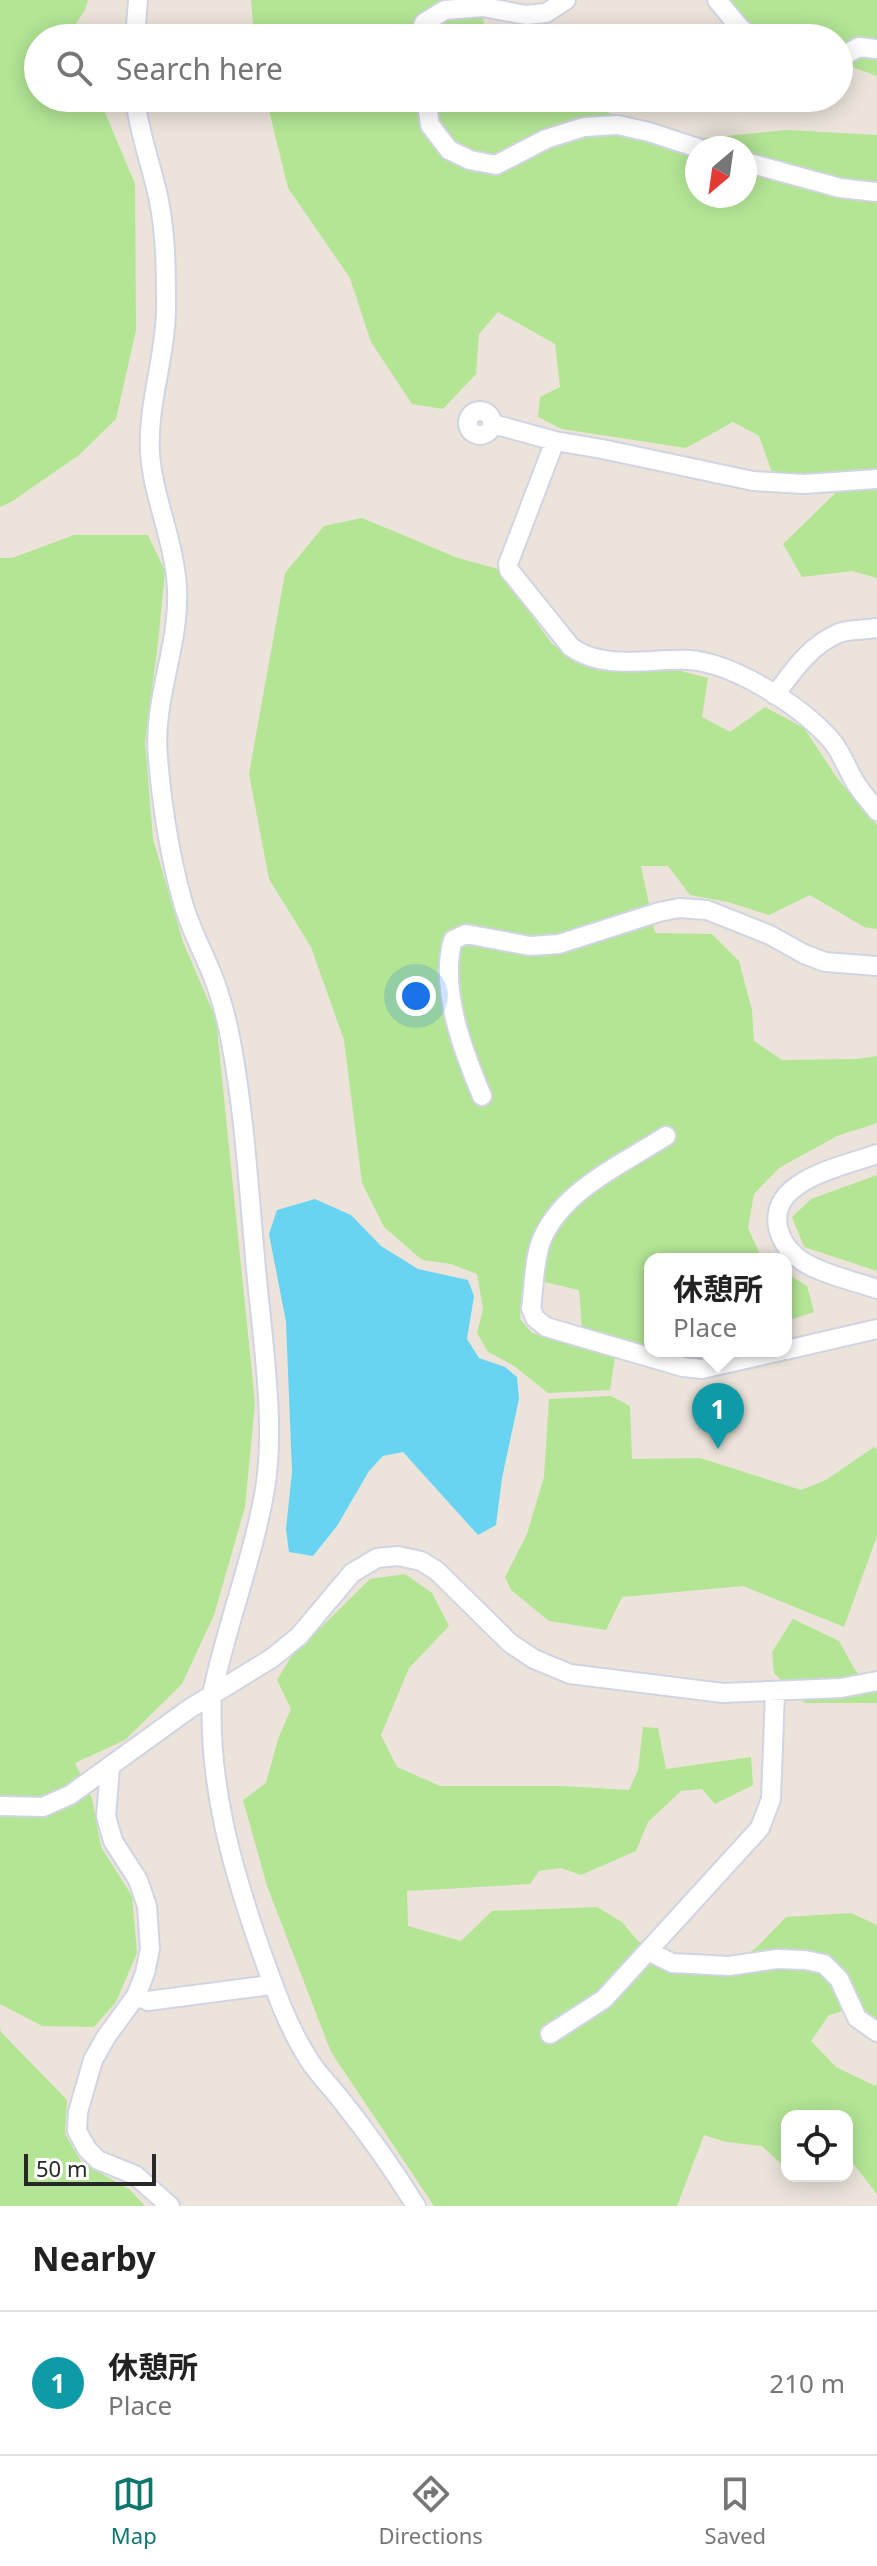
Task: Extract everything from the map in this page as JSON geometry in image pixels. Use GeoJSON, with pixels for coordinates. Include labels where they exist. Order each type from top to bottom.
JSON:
{"type":"FeatureCollection","features":[{"type":"Feature","properties":{"kind":"street"},"geometry":{"type":"LineString","coordinates":[[136,24],[138,0]]}},
{"type":"Feature","properties":{"kind":"street"},"geometry":{"type":"LineString","coordinates":[[424,24],[445,10],[483,7],[526,15],[546,13],[566,0]]}},
{"type":"Feature","properties":{"kind":"street"},"geometry":{"type":"LineString","coordinates":[[717,0],[737,24]]}},
{"type":"Feature","properties":{"kind":"street"},"geometry":{"type":"LineString","coordinates":[[853,50],[859,47],[877,49]]}},
{"type":"Feature","properties":{"kind":"street"},"geometry":{"type":"LineString","coordinates":[[137,112],[159,201],[164,241],[166,312],[161,364],[150,418],[150,457],[174,551],[178,592],[174,638],[157,714],[157,756],[182,901],[197,945],[219,992],[231,1044],[266,1381],[268,1438],[265,1487],[212,1695],[211,1724],[224,1833],[248,1914],[285,2016],[312,2063],[392,2167],[416,2206]]}},
{"type":"Feature","properties":{"kind":"street"},"geometry":{"type":"LineString","coordinates":[[428,112],[430,125],[449,150],[470,160],[496,165],[546,139],[584,127],[618,125],[685,144]]}},
{"type":"Feature","properties":{"kind":"street"},"geometry":{"type":"LineString","coordinates":[[757,165],[840,188],[877,192]]}},
{"type":"Feature","properties":{"kind":"street"},"geometry":{"type":"LineString","coordinates":[[493,424],[555,441],[753,481],[804,484],[877,479]]}},
{"type":"Feature","properties":{"kind":"street"},"geometry":{"type":"LineString","coordinates":[[555,441],[508,564],[509,570],[571,647],[584,656],[608,661],[693,660],[724,668],[775,695],[795,708],[831,741],[857,786],[877,811]]}},
{"type":"Feature","properties":{"kind":"street"},"geometry":{"type":"LineString","coordinates":[[775,695],[800,661],[818,644],[841,632],[877,628]]}},
{"type":"Feature","properties":{"kind":"street"},"geometry":{"type":"LineString","coordinates":[[482,1096],[464,1052],[449,986],[448,956],[453,940],[466,934],[530,946],[559,944],[659,912],[679,908],[707,910],[770,935],[825,962],[877,966]]}},
{"type":"Feature","properties":{"kind":"street"},"geometry":{"type":"LineString","coordinates":[[644,1356],[546,1327],[535,1318],[531,1308],[540,1241],[557,1213],[574,1195],[666,1136]]}},
{"type":"Feature","properties":{"kind":"street"},"geometry":{"type":"LineString","coordinates":[[877,1154],[796,1186],[780,1203],[775,1217],[779,1237],[807,1264],[877,1289]]}},
{"type":"Feature","properties":{"kind":"street"},"geometry":{"type":"LineString","coordinates":[[792,1348],[877,1329]]}},
{"type":"Feature","properties":{"kind":"street"},"geometry":{"type":"LineString","coordinates":[[649,1357],[702,1369],[754,1357]]}},
{"type":"Feature","properties":{"kind":"street"},"geometry":{"type":"LineString","coordinates":[[0,1806],[43,1807],[70,1795],[212,1695],[272,1658],[299,1636],[352,1573],[377,1558],[398,1556],[421,1561],[437,1571],[510,1643],[534,1659],[570,1674],[723,1693],[841,1688],[877,1681]]}},
{"type":"Feature","properties":{"kind":"street"},"geometry":{"type":"LineString","coordinates":[[550,2034],[604,1999],[760,1828],[771,1799],[775,1692]]}},
{"type":"Feature","properties":{"kind":"street"},"geometry":{"type":"LineString","coordinates":[[110,1768],[106,1816],[113,1841],[138,1880],[147,1906],[150,1949],[136,1996],[93,2060],[78,2112],[77,2131],[87,2149],[98,2160],[135,2175],[170,2206]]}},
{"type":"Feature","properties":{"kind":"street"},"geometry":{"type":"LineString","coordinates":[[648,1951],[672,1963],[729,1966],[777,1959],[824,1964],[839,1979],[857,2018],[877,2032]]}},
{"type":"Feature","properties":{"kind":"street"},"geometry":{"type":"LineString","coordinates":[[136,1996],[148,2001],[273,1983]]}},
{"type":"Feature","properties":{"kind":"green space"},"geometry":{"type":"Polygon","coordinates":[[[0,0],[88,0],[76,24],[24,24],[24,112],[105,112],[135,184],[136,330],[116,419],[79,455],[0,507],[0,0]]]}},
{"type":"Feature","properties":{"kind":"green space"},"geometry":{"type":"Polygon","coordinates":[[[251,0],[481,0],[484,24],[253,24],[251,0]]]}},
{"type":"Feature","properties":{"kind":"green space"},"geometry":{"type":"Polygon","coordinates":[[[727,0],[877,0],[877,76],[853,67],[853,24],[753,24],[727,0]]]}},
{"type":"Feature","properties":{"kind":"green space"},"geometry":{"type":"Polygon","coordinates":[[[269,112],[607,112],[686,136],[685,208],[757,208],[757,136],[727,136],[786,130],[877,135],[877,578],[852,571],[802,577],[783,544],[853,476],[773,475],[759,436],[733,422],[686,448],[562,429],[538,417],[540,397],[560,387],[555,344],[498,312],[479,334],[476,374],[443,409],[412,404],[371,342],[350,278],[288,188],[269,112]]]}},
{"type":"Feature","properties":{"kind":"green space"},"geometry":{"type":"Polygon","coordinates":[[[362,518],[458,558],[498,569],[552,644],[599,671],[661,666],[708,678],[702,717],[730,732],[765,707],[804,728],[837,778],[877,825],[877,929],[864,927],[810,895],[769,915],[728,902],[690,895],[668,866],[641,866],[655,933],[712,934],[739,961],[752,1010],[754,1041],[782,1060],[877,1056],[877,1123],[837,1136],[779,1168],[754,1194],[748,1228],[759,1253],[644,1253],[644,1345],[582,1329],[579,1290],[536,1280],[522,1287],[520,1319],[532,1333],[615,1357],[610,1390],[548,1393],[513,1365],[488,1352],[477,1333],[483,1309],[477,1274],[451,1264],[422,1260],[384,1227],[362,1183],[344,1040],[311,947],[269,879],[249,774],[285,573],[324,526],[362,518]]]}},
{"type":"Feature","properties":{"kind":"green space"},"geometry":{"type":"Polygon","coordinates":[[[74,535],[148,535],[165,571],[145,742],[153,839],[183,942],[216,1019],[255,1403],[245,1507],[214,1615],[182,1684],[125,1740],[75,1763],[92,1798],[101,1847],[132,1896],[137,1953],[116,2002],[94,2027],[42,2026],[0,2004],[0,558],[12,558],[74,535]]]}},
{"type":"Feature","properties":{"kind":"green space"},"geometry":{"type":"Polygon","coordinates":[[[877,1175],[877,1271],[804,1247],[792,1217],[811,1199],[877,1175]]]}},
{"type":"Feature","properties":{"kind":"green space"},"geometry":{"type":"Polygon","coordinates":[[[792,1277],[807,1286],[814,1312],[792,1319],[792,1277]]]}},
{"type":"Feature","properties":{"kind":"green space"},"geometry":{"type":"Polygon","coordinates":[[[611,1396],[630,1406],[632,1459],[700,1458],[801,1490],[826,1480],[874,1447],[877,1449],[877,1536],[844,1627],[743,1586],[622,1597],[606,1630],[549,1621],[511,1590],[505,1577],[527,1534],[544,1477],[549,1399],[611,1396]]]}},
{"type":"Feature","properties":{"kind":"green space"},"geometry":{"type":"Polygon","coordinates":[[[405,1574],[432,1593],[449,1626],[409,1668],[381,1735],[397,1767],[440,1786],[562,1786],[629,1790],[638,1770],[643,1727],[658,1728],[666,1769],[751,1757],[753,1785],[715,1804],[702,1789],[681,1791],[648,1822],[636,1851],[581,1875],[561,1868],[539,1871],[530,1884],[407,1891],[408,1926],[461,1941],[492,1911],[597,1907],[622,1922],[637,1940],[681,1971],[727,1971],[757,1947],[786,1917],[851,1913],[877,1925],[877,2023],[854,2008],[829,2015],[811,2041],[836,2067],[875,2086],[877,2083],[877,2194],[853,2164],[853,2110],[781,2110],[781,2163],[762,2146],[726,2142],[704,2135],[677,2206],[434,2206],[331,2052],[267,1886],[243,1800],[266,1783],[278,1739],[291,1709],[277,1680],[291,1657],[370,1579],[405,1574]]]}},
{"type":"Feature","properties":{"kind":"green space"},"geometry":{"type":"Polygon","coordinates":[[[793,1619],[839,1641],[855,1670],[872,1688],[877,1687],[877,1703],[805,1703],[774,1673],[772,1652],[793,1619]]]}},
{"type":"Feature","properties":{"kind":"green space"},"geometry":{"type":"Polygon","coordinates":[[[0,2027],[1,2032],[67,2100],[65,2134],[82,2163],[129,2189],[145,2206],[0,2206],[0,2027]]]}},
{"type":"Feature","properties":{"kind":"water"},"geometry":{"type":"Polygon","coordinates":[[[315,1199],[351,1215],[381,1246],[418,1269],[468,1280],[474,1296],[467,1339],[479,1358],[505,1367],[517,1377],[519,1399],[502,1478],[496,1525],[478,1535],[403,1452],[383,1456],[369,1471],[337,1526],[313,1556],[289,1552],[286,1529],[292,1472],[286,1322],[269,1234],[277,1210],[315,1199]]]}},
{"type":"Feature","properties":{"kind":"place","name":"休憩所"},"geometry":{"type":"Point","coordinates":[718,1449]}}]}
